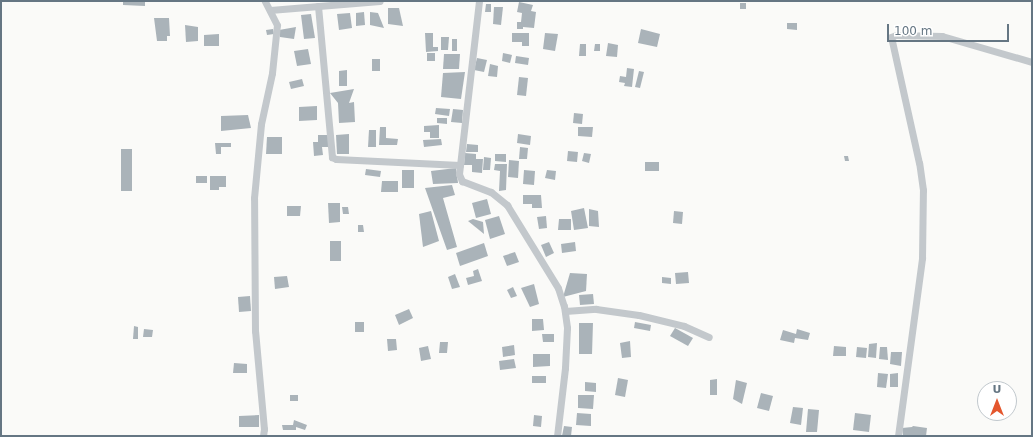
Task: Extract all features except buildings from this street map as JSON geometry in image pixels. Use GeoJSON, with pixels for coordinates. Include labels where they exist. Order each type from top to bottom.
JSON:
{"type":"FeatureCollection","features":[{"type":"Feature","properties":{"kind":"street"},"geometry":{"type":"LineString","coordinates":[[263,436],[264,429],[255,331],[254,198],[261,124],[272,73],[277,25],[265,1]]}},
{"type":"Feature","properties":{"kind":"street"},"geometry":{"type":"LineString","coordinates":[[270,10],[380,1]]}},
{"type":"Feature","properties":{"kind":"street"},"geometry":{"type":"LineString","coordinates":[[479,1],[459,174],[462,181],[491,192],[507,205],[558,288],[567,328],[565,368],[557,436]]}},
{"type":"Feature","properties":{"kind":"street"},"geometry":{"type":"LineString","coordinates":[[318,6],[332,157],[336,159],[460,166]]}},
{"type":"Feature","properties":{"kind":"street"},"geometry":{"type":"LineString","coordinates":[[898,436],[922,258],[923,190],[919,163],[891,37],[896,35],[942,36],[1032,62]]}},
{"type":"Feature","properties":{"kind":"street"},"geometry":{"type":"LineString","coordinates":[[564,311],[596,309],[639,315],[684,326],[709,337]]}}]}
